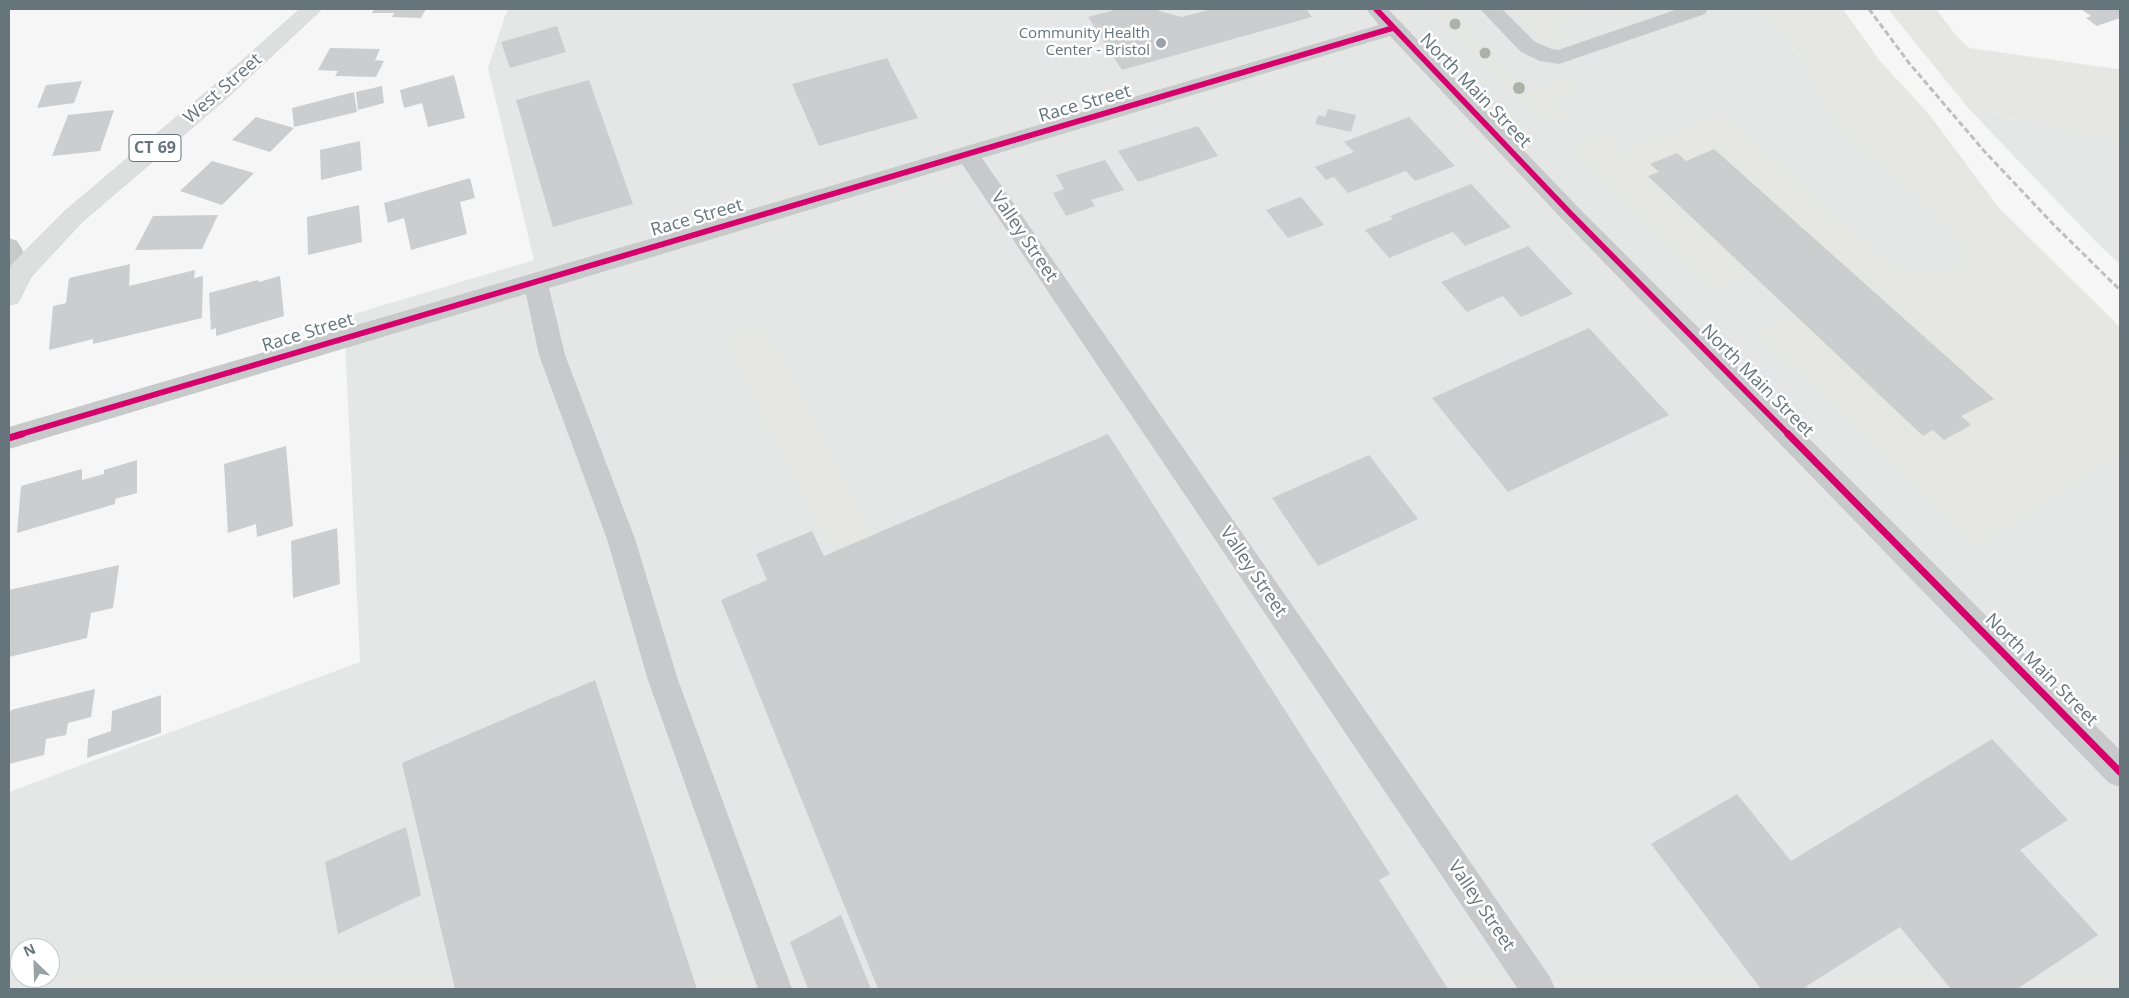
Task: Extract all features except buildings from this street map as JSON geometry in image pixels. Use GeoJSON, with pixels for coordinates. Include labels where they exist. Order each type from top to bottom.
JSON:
{"type":"FeatureCollection","features":[{"type":"Feature","properties":{"kind":"main road","name":"West Street"},"geometry":{"type":"LineString","coordinates":[[9,296],[21,271],[74,216],[219,93],[312,9]]}},
{"type":"Feature","properties":{"kind":"street","name":"North Main Street"},"geometry":{"type":"LineString","coordinates":[[1376,9],[1576,219],[2120,772]]}},
{"type":"Feature","properties":{"kind":"street"},"geometry":{"type":"LineString","coordinates":[[1490,9],[1528,47],[1548,56],[1559,57],[1672,13],[1698,9]]}},
{"type":"Feature","properties":{"kind":"street","name":"Race Street"},"geometry":{"type":"LineString","coordinates":[[9,438],[1393,28]]}},
{"type":"Feature","properties":{"kind":"street","name":"Valley Street"},"geometry":{"type":"LineString","coordinates":[[967,154],[1538,989]]}},
{"type":"Feature","properties":{"kind":"street"},"geometry":{"type":"LineString","coordinates":[[9,247],[21,271]]}},
{"type":"Feature","properties":{"kind":"street"},"geometry":{"type":"LineString","coordinates":[[535,281],[552,355],[621,539],[663,680],[775,989]]}},
{"type":"Feature","properties":{"kind":"shaded area"},"geometry":{"type":"Polygon","coordinates":[[[513,9],[1759,9],[1798,53],[1839,130],[1927,206],[2120,384],[2120,989],[9,989],[9,792],[360,662],[344,317],[534,260],[488,68],[507,10],[513,9]]]}},
{"type":"Feature","properties":{"kind":"shaded area"},"geometry":{"type":"Polygon","coordinates":[[[1431,9],[1446,9],[1528,91],[1571,76],[1584,88],[1555,100],[1571,116],[1546,126],[1431,9]]]}},
{"type":"Feature","properties":{"kind":"shaded area"},"geometry":{"type":"Polygon","coordinates":[[[1509,9],[1596,9],[1552,24],[1566,38],[1560,44],[1541,38],[1509,9]]]}},
{"type":"Feature","properties":{"kind":"shaded area"},"geometry":{"type":"Polygon","coordinates":[[[1605,9],[1637,9],[1630,18],[1621,21],[1605,9]]]}},
{"type":"Feature","properties":{"kind":"shaded area"},"geometry":{"type":"Polygon","coordinates":[[[1759,9],[1843,9],[1879,60],[1928,113],[1999,208],[2120,327],[2120,451],[1976,545],[1757,333],[1795,315],[1944,439],[1971,425],[1961,416],[1993,398],[1714,149],[1686,161],[1677,153],[1651,163],[1659,172],[1649,176],[1750,273],[1712,290],[1569,149],[1608,135],[1624,151],[1724,113],[1873,250],[1893,266],[1908,272],[1930,274],[1945,273],[1958,267],[1964,256],[1964,246],[1927,206],[1839,130],[1798,53],[1759,9]]]}},
{"type":"Feature","properties":{"kind":"shaded area"},"geometry":{"type":"Polygon","coordinates":[[[1888,9],[1936,9],[1958,38],[1970,48],[2120,68],[2120,140],[1969,109],[1888,9]]]}},
{"type":"Feature","properties":{"kind":"shaded area"},"geometry":{"type":"Polygon","coordinates":[[[1969,109],[2120,140],[2120,264],[2098,244],[1969,109]]]}},
{"type":"Feature","properties":{"kind":"shaded area"},"geometry":{"type":"Polygon","coordinates":[[[759,330],[772,342],[784,362],[871,536],[835,551],[768,429],[730,351],[729,341],[736,335],[746,331],[759,330]]]}},
{"type":"Feature","properties":{"kind":"railway"},"geometry":{"type":"LineString","coordinates":[[1869,9],[1909,63],[1985,152],[2054,225],[2120,290]]}},
{"type":"Feature","properties":{"kind":"cycle path"},"geometry":{"type":"LineString","coordinates":[[1376,9],[1569,212],[2120,772]]}},
{"type":"Feature","properties":{"kind":"cycle path"},"geometry":{"type":"LineString","coordinates":[[9,438],[1393,28]]}},
{"type":"Feature","properties":{"kind":"place","name":"Community Health Center - Bristol"},"geometry":{"type":"Point","coordinates":[1161,43]}}]}
